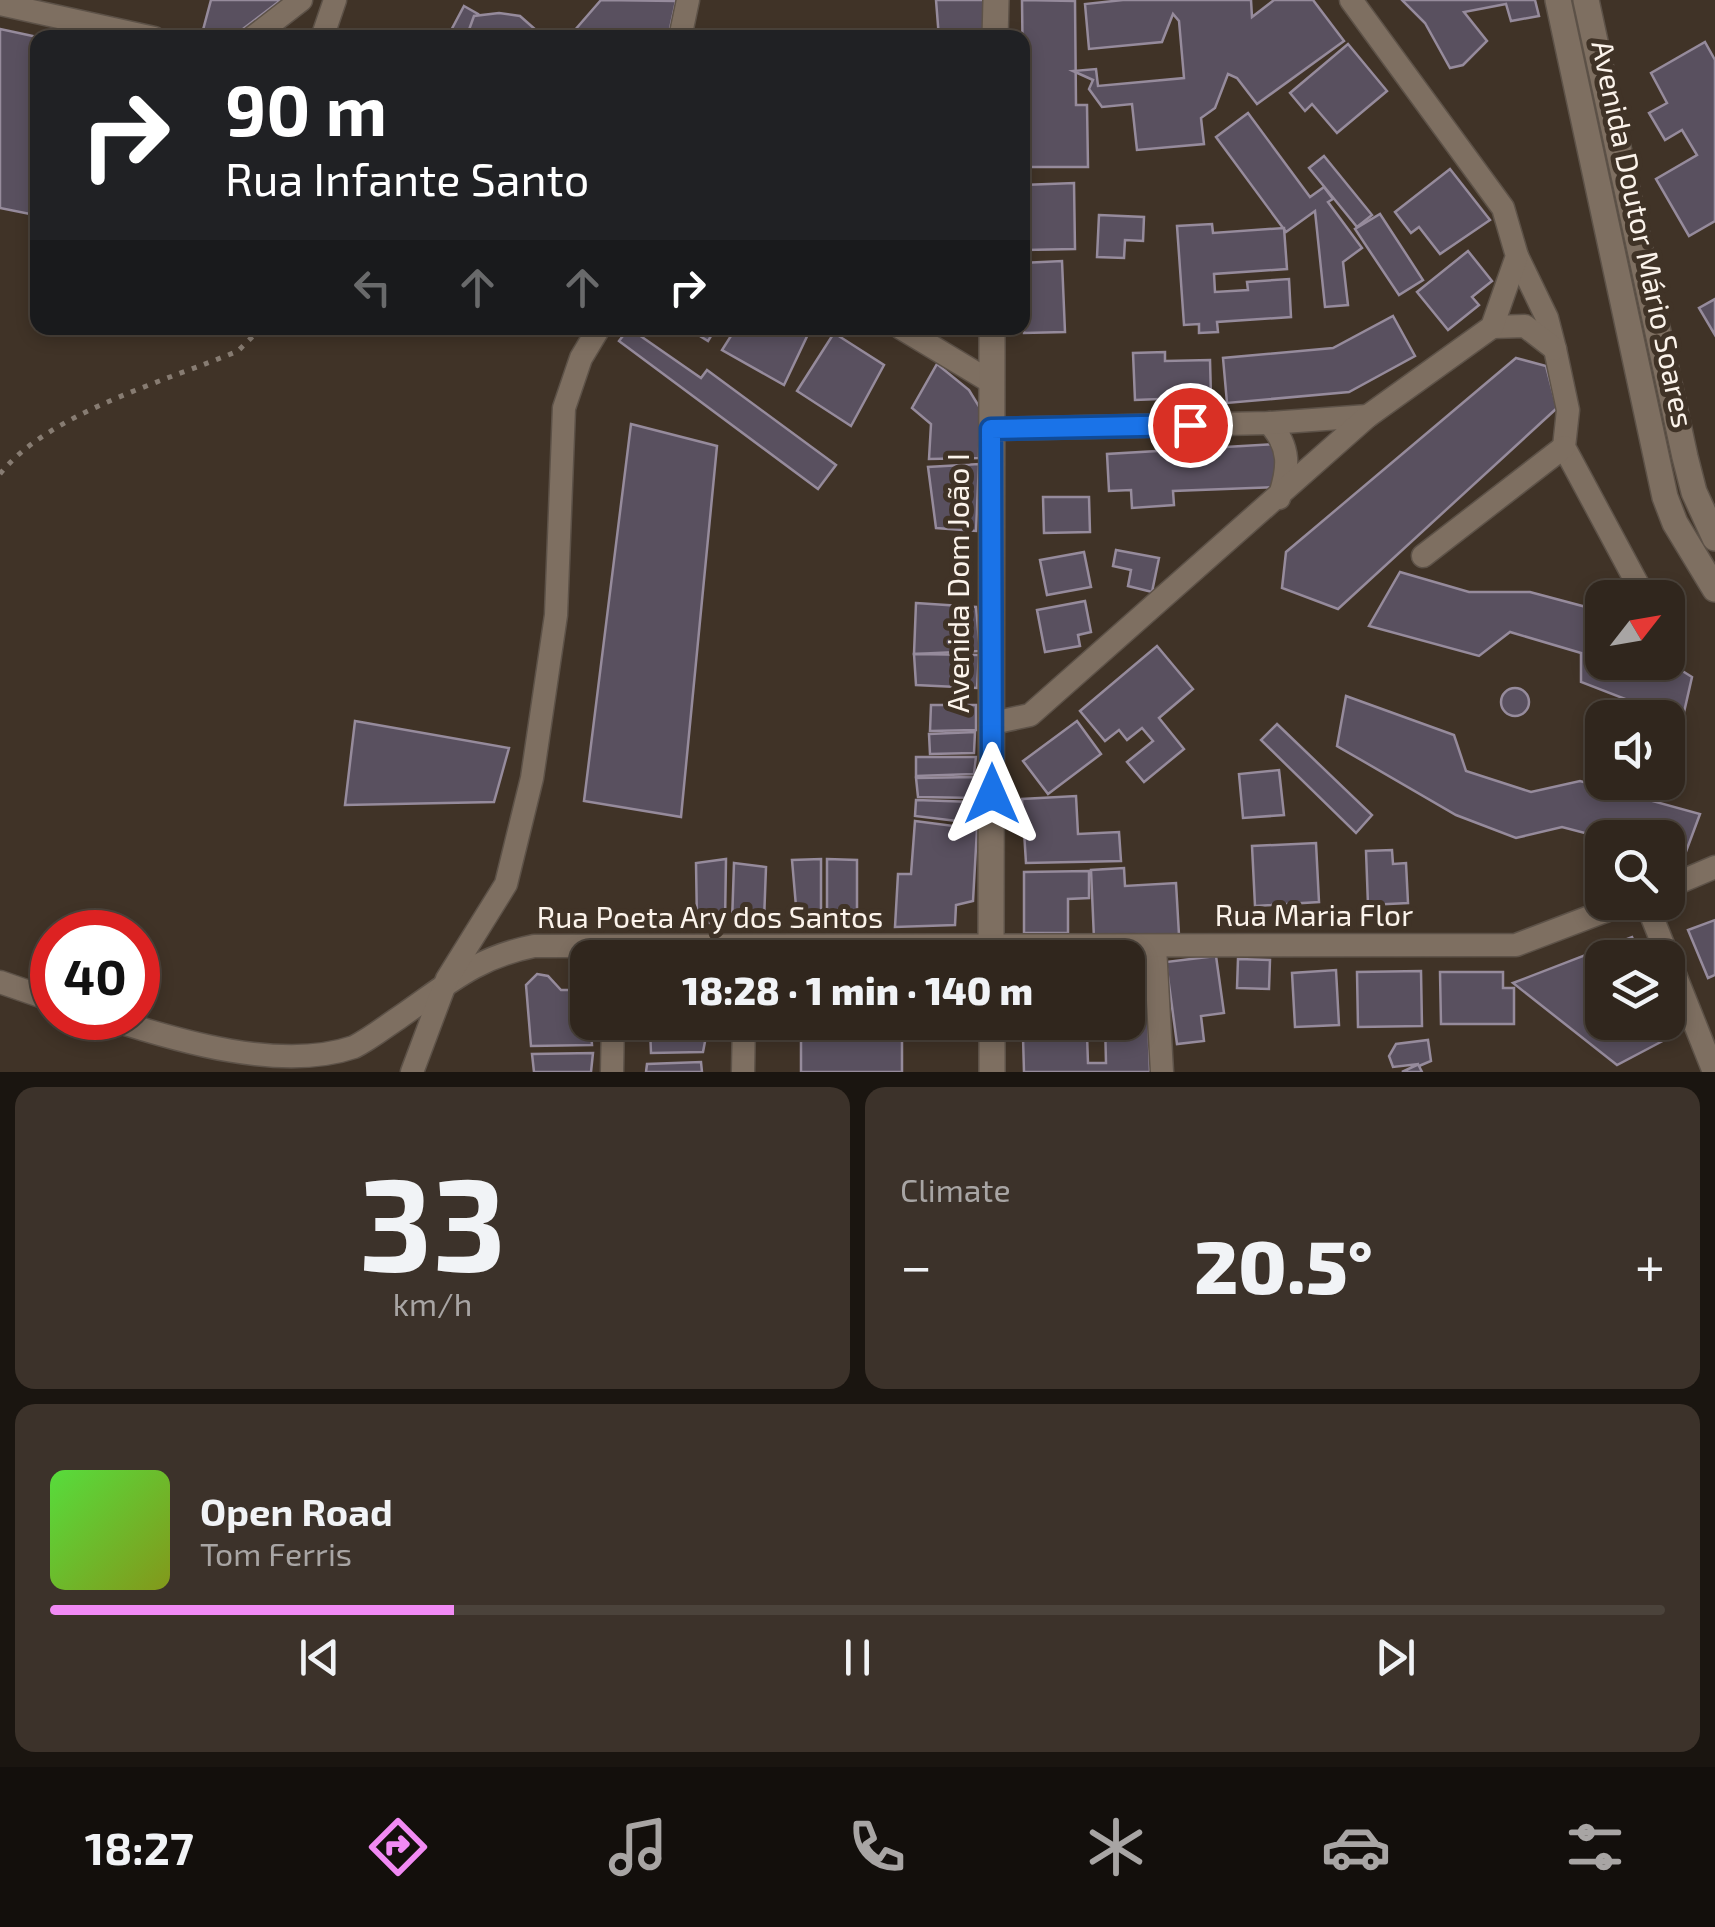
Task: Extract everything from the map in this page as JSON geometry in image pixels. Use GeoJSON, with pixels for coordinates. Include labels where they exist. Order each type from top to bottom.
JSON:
{"type":"FeatureCollection","features":[{"type":"Feature","properties":{"kind":"main road"},"geometry":{"type":"LineString","coordinates":[[995,30],[996,0]]}},
{"type":"Feature","properties":{"kind":"main road","name":"Avenida Doutor Mário Soares"},"geometry":{"type":"LineString","coordinates":[[1558,0],[1665,498],[1675,523],[1715,589]]}},
{"type":"Feature","properties":{"kind":"main road","name":"Avenida Doutor Mário Soares"},"geometry":{"type":"LineString","coordinates":[[1586,0],[1684,457],[1694,492],[1715,538]]}},
{"type":"Feature","properties":{"kind":"main road","name":"Avenida Dom João I"},"geometry":{"type":"LineString","coordinates":[[991,940],[992,335]]}},
{"type":"Feature","properties":{"kind":"main road"},"geometry":{"type":"LineString","coordinates":[[992,1040],[992,1072]]}},
{"type":"Feature","properties":{"kind":"street"},"geometry":{"type":"LineString","coordinates":[[263,30],[302,0]]}},
{"type":"Feature","properties":{"kind":"street"},"geometry":{"type":"LineString","coordinates":[[325,30],[335,0]]}},
{"type":"Feature","properties":{"kind":"street"},"geometry":{"type":"LineString","coordinates":[[682,30],[688,0]]}},
{"type":"Feature","properties":{"kind":"street"},"geometry":{"type":"LineString","coordinates":[[1351,0],[1492,188],[1517,256],[1547,318],[1568,410],[1564,447],[1635,580]]}},
{"type":"Feature","properties":{"kind":"street"},"geometry":{"type":"LineString","coordinates":[[0,4],[118,30]]}},
{"type":"Feature","properties":{"kind":"street"},"geometry":{"type":"LineString","coordinates":[[1492,327],[1517,256]]}},
{"type":"Feature","properties":{"kind":"street"},"geometry":{"type":"LineString","coordinates":[[993,723],[1030,715],[1368,416],[1492,327],[1525,326],[1555,349]]}},
{"type":"Feature","properties":{"kind":"street"},"geometry":{"type":"LineString","coordinates":[[412,1072],[447,979],[506,884],[532,778],[556,616],[564,408],[581,358],[595,335]]}},
{"type":"Feature","properties":{"kind":"street"},"geometry":{"type":"LineString","coordinates":[[914,335],[991,382]]}},
{"type":"Feature","properties":{"kind":"street"},"geometry":{"type":"LineString","coordinates":[[991,429],[1269,423],[1368,416]]}},
{"type":"Feature","properties":{"kind":"street"},"geometry":{"type":"LineString","coordinates":[[1269,423],[1284,441],[1288,462],[1279,498]]}},
{"type":"Feature","properties":{"kind":"street"},"geometry":{"type":"LineString","coordinates":[[1423,556],[1564,447]]}},
{"type":"Feature","properties":{"kind":"street"},"geometry":{"type":"LineString","coordinates":[[1685,880],[1715,867]]}},
{"type":"Feature","properties":{"kind":"street","name":"Rua Maria Flor"},"geometry":{"type":"LineString","coordinates":[[1145,947],[1516,944],[1585,918]]}},
{"type":"Feature","properties":{"kind":"street"},"geometry":{"type":"LineString","coordinates":[[1653,920],[1714,1072]]}},
{"type":"Feature","properties":{"kind":"street","name":"Rua Poeta Ary dos Santos"},"geometry":{"type":"LineString","coordinates":[[160,1035],[214,1053],[302,1060],[354,1048],[447,979],[498,954],[534,946],[570,949]]}},
{"type":"Feature","properties":{"kind":"street"},"geometry":{"type":"LineString","coordinates":[[1156,947],[1162,1072]]}},
{"type":"Feature","properties":{"kind":"street"},"geometry":{"type":"LineString","coordinates":[[0,982],[30,992]]}},
{"type":"Feature","properties":{"kind":"street"},"geometry":{"type":"LineString","coordinates":[[612,1072],[613,1040]]}},
{"type":"Feature","properties":{"kind":"street"},"geometry":{"type":"LineString","coordinates":[[743,1072],[744,1040]]}},
{"type":"Feature","properties":{"kind":"path"},"geometry":{"type":"LineString","coordinates":[[0,474],[15,454],[48,430],[238,351],[254,335]]}},
{"type":"Feature","properties":{"kind":"building"},"geometry":{"type":"Polygon","coordinates":[[[211,0],[281,0],[242,30],[203,30],[211,0]]]}},
{"type":"Feature","properties":{"kind":"building"},"geometry":{"type":"Polygon","coordinates":[[[601,0],[676,1],[670,30],[575,30],[601,0]]]}},
{"type":"Feature","properties":{"kind":"building"},"geometry":{"type":"Polygon","coordinates":[[[936,0],[985,0],[987,30],[938,30],[936,0]]]}},
{"type":"Feature","properties":{"kind":"building"},"geometry":{"type":"Polygon","coordinates":[[[1022,0],[1075,1],[1076,105],[1087,105],[1088,167],[1030,167],[1030,30],[1022,30],[1022,0]]]}},
{"type":"Feature","properties":{"kind":"building"},"geometry":{"type":"Polygon","coordinates":[[[1123,0],[1251,0],[1252,17],[1274,0],[1313,0],[1344,41],[1257,104],[1237,78],[1228,74],[1215,108],[1201,118],[1204,144],[1137,150],[1132,104],[1102,107],[1089,89],[1093,80],[1073,71],[1096,69],[1098,86],[1184,78],[1179,21],[1173,14],[1162,42],[1089,49],[1085,4],[1123,0]]]}},
{"type":"Feature","properties":{"kind":"building"},"geometry":{"type":"Polygon","coordinates":[[[1402,0],[1535,0],[1539,16],[1511,21],[1506,4],[1464,12],[1487,41],[1463,65],[1450,68],[1425,23],[1402,0]]]}},
{"type":"Feature","properties":{"kind":"building"},"geometry":{"type":"Polygon","coordinates":[[[464,6],[478,14],[469,30],[451,30],[464,6]]]}},
{"type":"Feature","properties":{"kind":"building"},"geometry":{"type":"Polygon","coordinates":[[[474,16],[520,16],[536,30],[469,30],[474,16]]]}},
{"type":"Feature","properties":{"kind":"building"},"geometry":{"type":"Polygon","coordinates":[[[0,29],[30,35],[30,214],[0,208],[0,29]]]}},
{"type":"Feature","properties":{"kind":"building"},"geometry":{"type":"Polygon","coordinates":[[[1705,42],[1715,60],[1715,221],[1689,236],[1656,179],[1697,155],[1682,130],[1665,140],[1649,113],[1667,103],[1651,73],[1705,42]]]}},
{"type":"Feature","properties":{"kind":"building"},"geometry":{"type":"Polygon","coordinates":[[[1348,44],[1387,91],[1337,133],[1312,104],[1305,111],[1290,93],[1348,44]]]}},
{"type":"Feature","properties":{"kind":"building"},"geometry":{"type":"Polygon","coordinates":[[[1248,113],[1310,197],[1324,187],[1333,199],[1328,202],[1362,248],[1343,262],[1348,305],[1325,307],[1315,211],[1286,232],[1216,137],[1248,113]]]}},
{"type":"Feature","properties":{"kind":"building"},"geometry":{"type":"Polygon","coordinates":[[[1324,156],[1372,215],[1357,227],[1309,168],[1324,156]]]}},
{"type":"Feature","properties":{"kind":"building"},"geometry":{"type":"Polygon","coordinates":[[[1450,169],[1490,220],[1440,254],[1419,227],[1411,233],[1395,212],[1450,169]]]}},
{"type":"Feature","properties":{"kind":"building"},"geometry":{"type":"Polygon","coordinates":[[[1074,183],[1075,249],[1030,250],[1030,185],[1074,183]]]}},
{"type":"Feature","properties":{"kind":"building"},"geometry":{"type":"Polygon","coordinates":[[[1380,214],[1423,280],[1399,295],[1355,229],[1380,214]]]}},
{"type":"Feature","properties":{"kind":"building"},"geometry":{"type":"Polygon","coordinates":[[[1099,215],[1144,217],[1143,241],[1125,240],[1124,258],[1097,257],[1099,215]]]}},
{"type":"Feature","properties":{"kind":"building"},"geometry":{"type":"Polygon","coordinates":[[[1212,224],[1213,233],[1284,228],[1287,269],[1214,274],[1215,292],[1248,290],[1247,282],[1289,279],[1291,317],[1217,322],[1218,332],[1199,333],[1199,324],[1184,325],[1177,226],[1212,224]]]}},
{"type":"Feature","properties":{"kind":"building"},"geometry":{"type":"Polygon","coordinates":[[[1468,251],[1492,281],[1472,297],[1479,305],[1448,330],[1417,292],[1468,251]]]}},
{"type":"Feature","properties":{"kind":"building"},"geometry":{"type":"Polygon","coordinates":[[[1062,261],[1065,332],[1030,333],[1030,263],[1062,261]]]}},
{"type":"Feature","properties":{"kind":"building"},"geometry":{"type":"Polygon","coordinates":[[[1715,299],[1715,335],[1699,308],[1715,299]]]}},
{"type":"Feature","properties":{"kind":"building"},"geometry":{"type":"Polygon","coordinates":[[[1393,316],[1415,356],[1349,392],[1227,403],[1223,358],[1333,348],[1393,316]]]}},
{"type":"Feature","properties":{"kind":"building"},"geometry":{"type":"Polygon","coordinates":[[[624,335],[639,335],[701,378],[707,370],[836,465],[818,489],[619,341],[624,335]]]}},
{"type":"Feature","properties":{"kind":"building"},"geometry":{"type":"Polygon","coordinates":[[[732,335],[808,335],[784,385],[722,350],[732,335]]]}},
{"type":"Feature","properties":{"kind":"building"},"geometry":{"type":"Polygon","coordinates":[[[833,335],[884,365],[851,426],[797,391],[833,335]]]}},
{"type":"Feature","properties":{"kind":"building"},"geometry":{"type":"Polygon","coordinates":[[[1165,352],[1165,361],[1210,360],[1211,397],[1135,400],[1133,353],[1165,352]]]}},
{"type":"Feature","properties":{"kind":"building"},"geometry":{"type":"Polygon","coordinates":[[[1516,358],[1546,366],[1557,408],[1338,609],[1282,588],[1286,552],[1516,358]]]}},
{"type":"Feature","properties":{"kind":"building"},"geometry":{"type":"Polygon","coordinates":[[[937,364],[969,390],[980,408],[979,458],[929,459],[931,424],[912,408],[937,364]]]}},
{"type":"Feature","properties":{"kind":"building"},"geometry":{"type":"Polygon","coordinates":[[[631,424],[717,446],[681,817],[584,801],[631,424]]]}},
{"type":"Feature","properties":{"kind":"building"},"geometry":{"type":"Polygon","coordinates":[[[1277,444],[1280,487],[1173,491],[1174,505],[1132,508],[1131,490],[1109,491],[1107,454],[1277,444]]]}},
{"type":"Feature","properties":{"kind":"building"},"geometry":{"type":"Polygon","coordinates":[[[979,464],[976,531],[936,528],[928,467],[979,464]]]}},
{"type":"Feature","properties":{"kind":"building"},"geometry":{"type":"Polygon","coordinates":[[[1043,497],[1089,497],[1090,532],[1044,533],[1043,497]]]}},
{"type":"Feature","properties":{"kind":"building"},"geometry":{"type":"Polygon","coordinates":[[[1116,550],[1159,558],[1152,592],[1128,586],[1131,570],[1113,566],[1116,550]]]}},
{"type":"Feature","properties":{"kind":"building"},"geometry":{"type":"Polygon","coordinates":[[[1084,552],[1091,587],[1047,595],[1040,560],[1084,552]]]}},
{"type":"Feature","properties":{"kind":"building"},"geometry":{"type":"Polygon","coordinates":[[[1400,572],[1469,592],[1530,592],[1585,607],[1585,680],[1685,680],[1685,673],[1692,677],[1685,708],[1685,700],[1628,700],[1581,682],[1581,653],[1510,632],[1479,656],[1369,626],[1400,572]]]}},
{"type":"Feature","properties":{"kind":"building"},"geometry":{"type":"Polygon","coordinates":[[[1085,601],[1091,632],[1078,635],[1080,646],[1045,652],[1037,610],[1085,601]]]}},
{"type":"Feature","properties":{"kind":"building"},"geometry":{"type":"Polygon","coordinates":[[[916,603],[976,607],[980,651],[914,654],[916,603]]]}},
{"type":"Feature","properties":{"kind":"building"},"geometry":{"type":"Polygon","coordinates":[[[1157,646],[1193,689],[1159,718],[1184,749],[1144,782],[1127,762],[1153,741],[1142,728],[1127,740],[1119,730],[1105,741],[1080,711],[1157,646]]]}},
{"type":"Feature","properties":{"kind":"building"},"geometry":{"type":"Polygon","coordinates":[[[914,654],[979,655],[977,688],[916,685],[914,654]]]}},
{"type":"Feature","properties":{"kind":"building"},"geometry":{"type":"Polygon","coordinates":[[[1515,688],[1525,692],[1529,702],[1525,712],[1515,716],[1505,712],[1501,702],[1505,692],[1515,688]]]}},
{"type":"Feature","properties":{"kind":"building"},"geometry":{"type":"Polygon","coordinates":[[[1346,696],[1454,735],[1466,771],[1531,792],[1580,781],[1585,782],[1585,800],[1649,800],[1700,814],[1685,854],[1685,820],[1585,820],[1585,833],[1562,827],[1516,838],[1456,815],[1337,746],[1346,696]]]}},
{"type":"Feature","properties":{"kind":"building"},"geometry":{"type":"Polygon","coordinates":[[[931,705],[976,705],[976,730],[930,731],[931,705]]]}},
{"type":"Feature","properties":{"kind":"building"},"geometry":{"type":"Polygon","coordinates":[[[355,721],[509,748],[494,802],[345,805],[355,721]]]}},
{"type":"Feature","properties":{"kind":"building"},"geometry":{"type":"Polygon","coordinates":[[[1077,721],[1101,754],[1048,794],[1023,761],[1077,721]]]}},
{"type":"Feature","properties":{"kind":"building"},"geometry":{"type":"Polygon","coordinates":[[[1277,724],[1372,815],[1356,833],[1261,740],[1277,724]]]}},
{"type":"Feature","properties":{"kind":"building"},"geometry":{"type":"Polygon","coordinates":[[[975,732],[974,753],[930,754],[929,734],[975,732]]]}},
{"type":"Feature","properties":{"kind":"building"},"geometry":{"type":"Polygon","coordinates":[[[916,757],[976,757],[974,774],[916,776],[916,757]]]}},
{"type":"Feature","properties":{"kind":"building"},"geometry":{"type":"Polygon","coordinates":[[[1279,770],[1284,815],[1243,818],[1239,774],[1279,770]]]}},
{"type":"Feature","properties":{"kind":"building"},"geometry":{"type":"Polygon","coordinates":[[[974,777],[975,798],[918,797],[916,778],[974,777]]]}},
{"type":"Feature","properties":{"kind":"building"},"geometry":{"type":"Polygon","coordinates":[[[1076,796],[1078,834],[1119,832],[1121,861],[1026,863],[1022,799],[1076,796]]]}},
{"type":"Feature","properties":{"kind":"building"},"geometry":{"type":"Polygon","coordinates":[[[916,800],[974,802],[974,823],[915,816],[916,800]]]}},
{"type":"Feature","properties":{"kind":"building"},"geometry":{"type":"Polygon","coordinates":[[[915,821],[977,829],[973,901],[956,905],[955,925],[895,927],[898,874],[911,874],[915,821]]]}},
{"type":"Feature","properties":{"kind":"building"},"geometry":{"type":"Polygon","coordinates":[[[1316,843],[1319,902],[1255,906],[1252,846],[1316,843]]]}},
{"type":"Feature","properties":{"kind":"building"},"geometry":{"type":"Polygon","coordinates":[[[1392,850],[1393,864],[1406,863],[1408,903],[1368,905],[1366,851],[1392,850]]]}},
{"type":"Feature","properties":{"kind":"building"},"geometry":{"type":"Polygon","coordinates":[[[726,859],[725,924],[697,922],[696,863],[726,859]]]}},
{"type":"Feature","properties":{"kind":"building"},"geometry":{"type":"Polygon","coordinates":[[[821,859],[821,921],[797,918],[792,860],[821,859]]]}},
{"type":"Feature","properties":{"kind":"building"},"geometry":{"type":"Polygon","coordinates":[[[827,859],[857,860],[857,917],[827,920],[827,859]]]}},
{"type":"Feature","properties":{"kind":"building"},"geometry":{"type":"Polygon","coordinates":[[[734,863],[766,867],[764,921],[732,922],[734,863]]]}},
{"type":"Feature","properties":{"kind":"building"},"geometry":{"type":"Polygon","coordinates":[[[1124,868],[1125,886],[1176,883],[1179,935],[1094,939],[1091,870],[1124,868]]]}},
{"type":"Feature","properties":{"kind":"building"},"geometry":{"type":"Polygon","coordinates":[[[1089,871],[1089,898],[1068,899],[1068,933],[1024,933],[1024,872],[1089,871]]]}},
{"type":"Feature","properties":{"kind":"building"},"geometry":{"type":"Polygon","coordinates":[[[1715,920],[1715,975],[1708,978],[1688,930],[1715,920]]]}},
{"type":"Feature","properties":{"kind":"building"},"geometry":{"type":"Polygon","coordinates":[[[1145,954],[1152,988],[1145,989],[1145,954]]]}},
{"type":"Feature","properties":{"kind":"building"},"geometry":{"type":"Polygon","coordinates":[[[1585,955],[1585,1040],[1513,983],[1585,955]]]}},
{"type":"Feature","properties":{"kind":"building"},"geometry":{"type":"Polygon","coordinates":[[[1216,956],[1224,1013],[1201,1016],[1204,1041],[1177,1044],[1166,962],[1216,956]]]}},
{"type":"Feature","properties":{"kind":"building"},"geometry":{"type":"Polygon","coordinates":[[[1238,959],[1270,960],[1269,989],[1237,988],[1238,959]]]}},
{"type":"Feature","properties":{"kind":"building"},"geometry":{"type":"Polygon","coordinates":[[[1336,970],[1339,1025],[1295,1027],[1292,973],[1336,970]]]}},
{"type":"Feature","properties":{"kind":"building"},"geometry":{"type":"Polygon","coordinates":[[[1421,971],[1422,1026],[1358,1027],[1357,972],[1421,971]]]}},
{"type":"Feature","properties":{"kind":"building"},"geometry":{"type":"Polygon","coordinates":[[[1440,972],[1503,972],[1503,988],[1514,988],[1514,1024],[1441,1024],[1440,972]]]}},
{"type":"Feature","properties":{"kind":"building"},"geometry":{"type":"Polygon","coordinates":[[[537,974],[548,976],[561,990],[570,990],[570,1040],[592,1040],[592,1045],[531,1046],[526,985],[537,974]]]}},
{"type":"Feature","properties":{"kind":"building"},"geometry":{"type":"Polygon","coordinates":[[[1148,1014],[1150,1072],[1024,1072],[1023,1040],[1087,1040],[1088,1063],[1106,1063],[1105,1040],[1145,1040],[1148,1014]]]}},
{"type":"Feature","properties":{"kind":"building"},"geometry":{"type":"Polygon","coordinates":[[[650,1040],[705,1040],[703,1052],[651,1053],[650,1040]]]}},
{"type":"Feature","properties":{"kind":"building"},"geometry":{"type":"Polygon","coordinates":[[[801,1040],[902,1040],[902,1072],[801,1072],[801,1040]]]}},
{"type":"Feature","properties":{"kind":"building"},"geometry":{"type":"Polygon","coordinates":[[[1428,1040],[1431,1061],[1419,1066],[1422,1072],[1402,1072],[1419,1064],[1393,1067],[1389,1056],[1396,1044],[1428,1040]]]}},
{"type":"Feature","properties":{"kind":"building"},"geometry":{"type":"Polygon","coordinates":[[[1585,1040],[1664,1040],[1617,1065],[1585,1040]]]}},
{"type":"Feature","properties":{"kind":"building"},"geometry":{"type":"Polygon","coordinates":[[[593,1053],[591,1072],[534,1072],[532,1054],[593,1053]]]}},
{"type":"Feature","properties":{"kind":"building"},"geometry":{"type":"Polygon","coordinates":[[[701,1062],[702,1072],[646,1072],[647,1064],[701,1062]]]}},
{"type":"Feature","properties":{"kind":"route"},"geometry":{"type":"LineString","coordinates":[[992,794],[991,429],[1190,425]]}}]}
